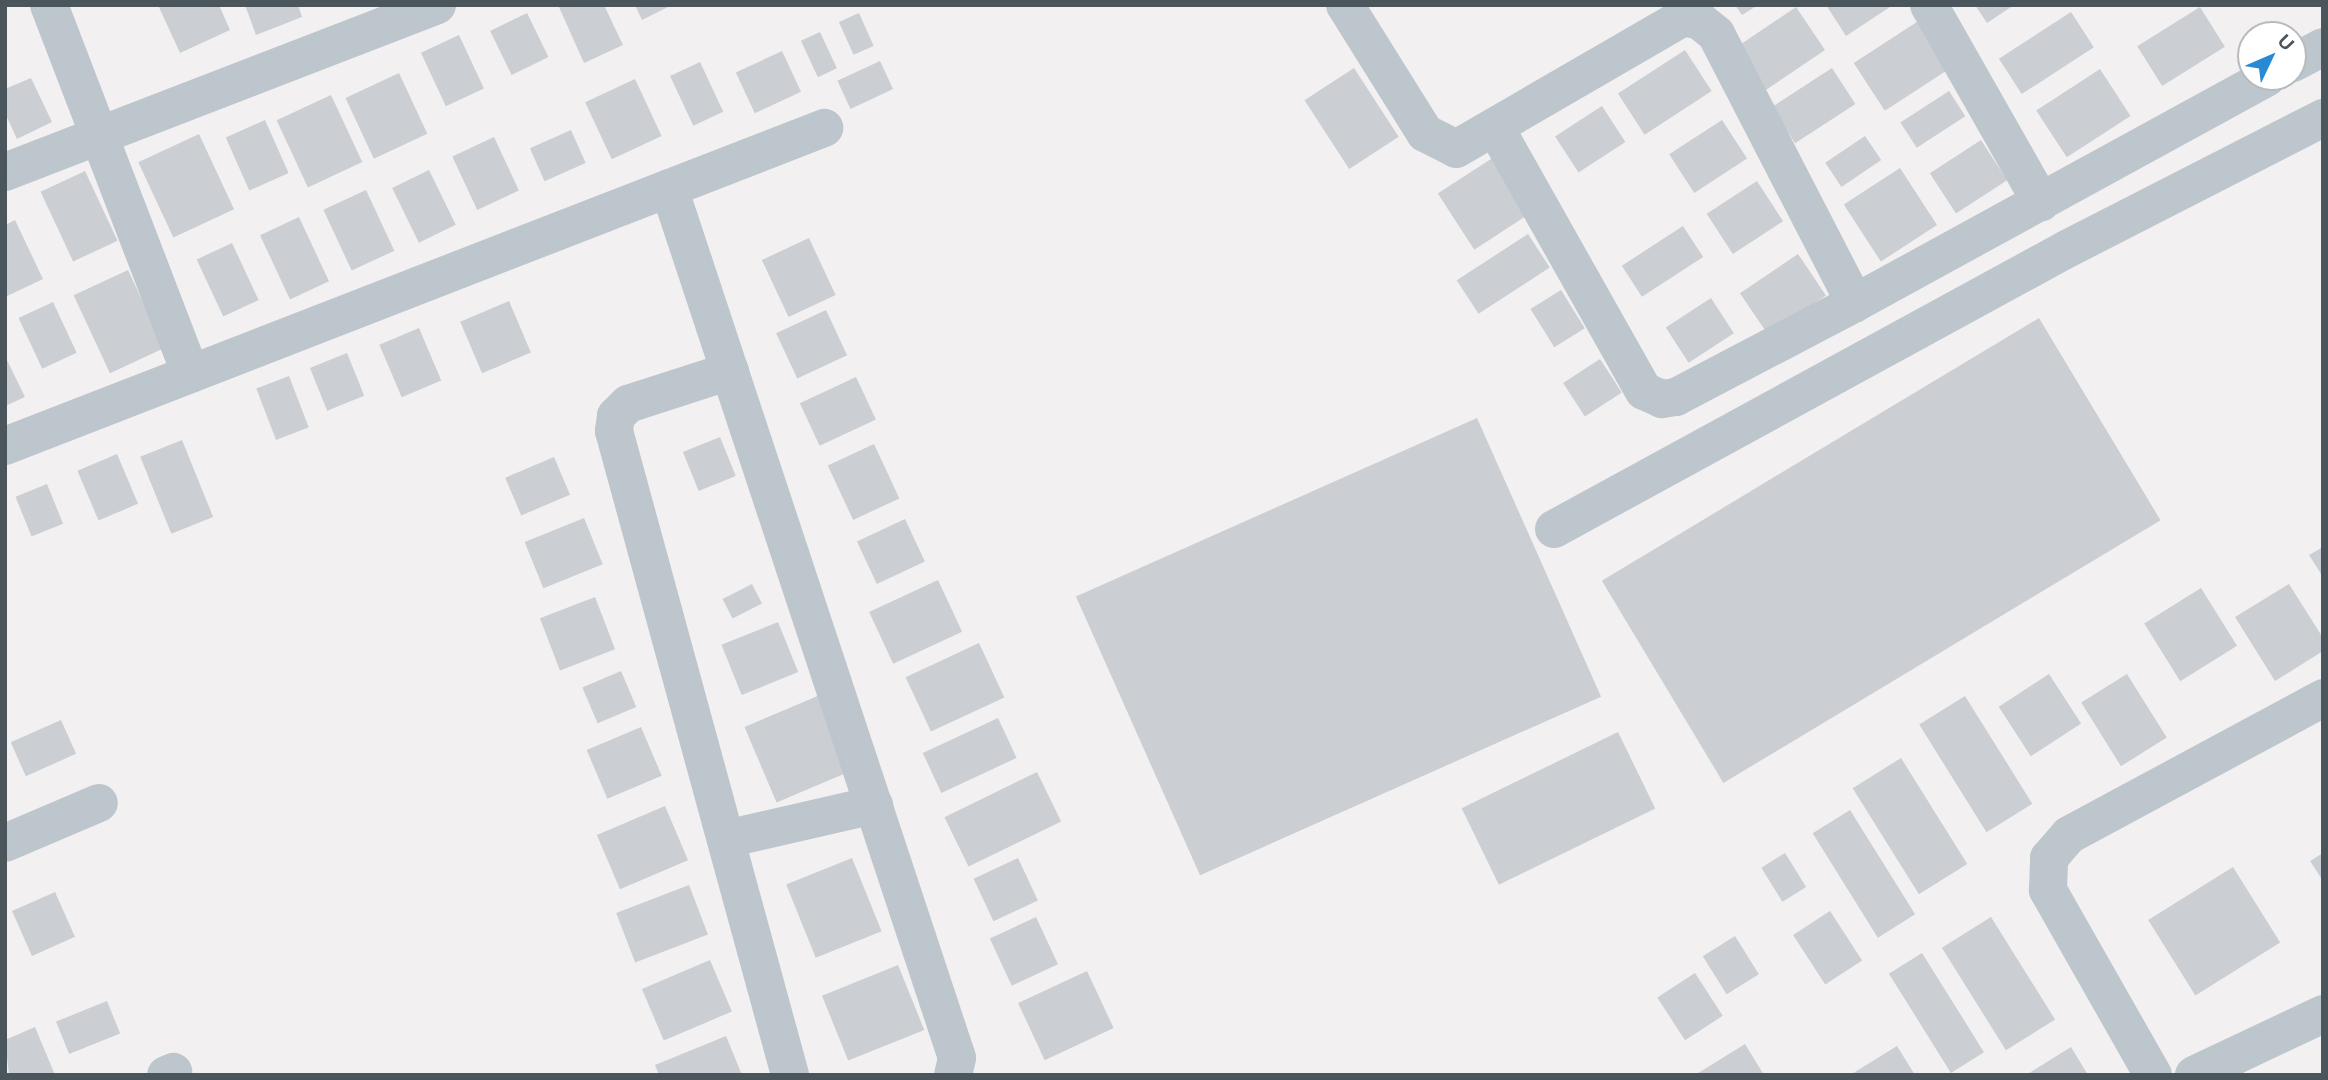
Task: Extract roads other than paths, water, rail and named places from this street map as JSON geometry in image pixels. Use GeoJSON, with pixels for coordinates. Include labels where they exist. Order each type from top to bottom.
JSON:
{"type":"FeatureCollection","features":[{"type":"Feature","properties":{"kind":"street"},"geometry":{"type":"LineString","coordinates":[[49,5],[191,374]]}},
{"type":"Feature","properties":{"kind":"street"},"geometry":{"type":"LineString","coordinates":[[5,172],[437,5]]}},
{"type":"Feature","properties":{"kind":"street"},"geometry":{"type":"LineString","coordinates":[[1345,5],[1438,144],[1456,149],[1684,17],[1700,21],[1716,34],[1855,303]]}},
{"type":"Feature","properties":{"kind":"street"},"geometry":{"type":"LineString","coordinates":[[1929,5],[2041,202]]}},
{"type":"Feature","properties":{"kind":"street"},"geometry":{"type":"LineString","coordinates":[[2307,56],[2323,47]]}},
{"type":"Feature","properties":{"kind":"street"},"geometry":{"type":"LineString","coordinates":[[1495,127],[1644,391],[1676,397],[1855,303],[2242,91]]}},
{"type":"Feature","properties":{"kind":"street"},"geometry":{"type":"LineString","coordinates":[[1554,529],[2067,249],[2323,118]]}},
{"type":"Feature","properties":{"kind":"street"},"geometry":{"type":"LineString","coordinates":[[5,446],[824,128]]}},
{"type":"Feature","properties":{"kind":"street"},"geometry":{"type":"LineString","coordinates":[[669,188],[957,1058],[953,1075]]}},
{"type":"Feature","properties":{"kind":"street"},"geometry":{"type":"LineString","coordinates":[[730,371],[628,404],[616,416],[614,431],[790,1075]]}},
{"type":"Feature","properties":{"kind":"street"},"geometry":{"type":"LineString","coordinates":[[2153,1075],[2048,890],[2049,858],[2069,835],[2323,698]]}},
{"type":"Feature","properties":{"kind":"street"},"geometry":{"type":"LineString","coordinates":[[5,843],[99,803]]}},
{"type":"Feature","properties":{"kind":"street"},"geometry":{"type":"LineString","coordinates":[[726,839],[874,805]]}},
{"type":"Feature","properties":{"kind":"street"},"geometry":{"type":"LineString","coordinates":[[2194,1075],[2323,1014]]}}]}
